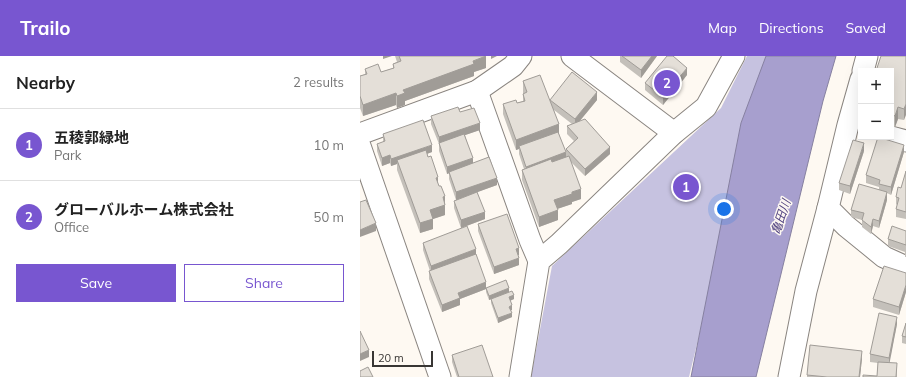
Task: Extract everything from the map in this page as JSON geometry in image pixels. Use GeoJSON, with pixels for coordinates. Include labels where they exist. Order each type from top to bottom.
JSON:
{"type":"FeatureCollection","features":[{"type":"Feature","properties":{"kind":"street"},"geometry":{"type":"LineString","coordinates":[[360,134],[477,91],[513,66],[521,56]]}},
{"type":"Feature","properties":{"kind":"street"},"geometry":{"type":"LineString","coordinates":[[572,56],[674,134]]}},
{"type":"Feature","properties":{"kind":"street"},"geometry":{"type":"LineString","coordinates":[[540,261],[674,134],[706,106],[734,56]]}},
{"type":"Feature","properties":{"kind":"street"},"geometry":{"type":"LineString","coordinates":[[864,68],[867,56]]}},
{"type":"Feature","properties":{"kind":"street"},"geometry":{"type":"LineString","coordinates":[[477,91],[530,240],[540,261],[520,377]]}},
{"type":"Feature","properties":{"kind":"street"},"geometry":{"type":"LineString","coordinates":[[789,377],[806,291],[828,208],[854,127],[858,100]]}},
{"type":"Feature","properties":{"kind":"street"},"geometry":{"type":"LineString","coordinates":[[894,138],[906,141]]}},
{"type":"Feature","properties":{"kind":"street"},"geometry":{"type":"LineString","coordinates":[[360,146],[440,377]]}},
{"type":"Feature","properties":{"kind":"street"},"geometry":{"type":"LineString","coordinates":[[828,208],[846,226],[884,257],[906,267]]}},
{"type":"Feature","properties":{"kind":"shaded area"},"geometry":{"type":"Polygon","coordinates":[[[747,56],[767,56],[689,377],[531,377],[552,266],[721,108],[747,56]]]}},
{"type":"Feature","properties":{"kind":"water","name":"亀田川"},"geometry":{"type":"Polygon","coordinates":[[[766,56],[836,56],[823,101],[756,377],[691,377],[741,123],[766,56]]]}},
{"type":"Feature","properties":{"kind":"building"},"geometry":{"type":"Polygon","coordinates":[[[399,56],[486,56],[473,61],[474,64],[403,90],[405,93],[397,96],[396,93],[363,105],[360,96],[360,76],[367,74],[365,69],[378,64],[381,72],[394,68],[393,64],[401,61],[399,56]]]}},
{"type":"Feature","properties":{"kind":"building"},"geometry":{"type":"Polygon","coordinates":[[[622,56],[652,56],[641,70],[622,56]]]}},
{"type":"Feature","properties":{"kind":"building"},"geometry":{"type":"Polygon","coordinates":[[[667,56],[673,56],[687,68],[663,97],[645,83],[667,56]]]}},
{"type":"Feature","properties":{"kind":"building"},"geometry":{"type":"Polygon","coordinates":[[[881,56],[906,56],[906,104],[904,109],[898,107],[895,116],[894,68],[877,68],[881,56]]]}},
{"type":"Feature","properties":{"kind":"building"},"geometry":{"type":"Polygon","coordinates":[[[572,72],[597,92],[575,119],[550,100],[572,72]]]}},
{"type":"Feature","properties":{"kind":"building"},"geometry":{"type":"Polygon","coordinates":[[[540,75],[559,124],[516,140],[503,104],[516,100],[517,103],[525,101],[523,94],[527,92],[523,81],[540,75]]]}},
{"type":"Feature","properties":{"kind":"building"},"geometry":{"type":"Polygon","coordinates":[[[458,107],[460,112],[474,108],[480,123],[439,137],[431,116],[458,107]]]}},
{"type":"Feature","properties":{"kind":"building"},"geometry":{"type":"Polygon","coordinates":[[[585,119],[610,147],[585,169],[566,149],[578,138],[567,126],[585,119]]]}},
{"type":"Feature","properties":{"kind":"building"},"geometry":{"type":"Polygon","coordinates":[[[423,120],[432,145],[391,159],[390,155],[382,158],[377,144],[385,141],[383,134],[423,120]]]}},
{"type":"Feature","properties":{"kind":"building"},"geometry":{"type":"Polygon","coordinates":[[[558,132],[566,152],[526,167],[519,146],[558,132]]]}},
{"type":"Feature","properties":{"kind":"building"},"geometry":{"type":"Polygon","coordinates":[[[464,134],[473,158],[447,167],[439,143],[464,134]]]}},
{"type":"Feature","properties":{"kind":"building"},"geometry":{"type":"Polygon","coordinates":[[[853,140],[864,143],[850,186],[839,183],[853,140]]]}},
{"type":"Feature","properties":{"kind":"building"},"geometry":{"type":"Polygon","coordinates":[[[877,140],[888,140],[904,145],[891,187],[879,184],[880,180],[866,175],[877,140]]]}},
{"type":"Feature","properties":{"kind":"building"},"geometry":{"type":"Polygon","coordinates":[[[426,150],[428,157],[431,156],[438,177],[436,178],[445,196],[443,197],[445,205],[430,210],[433,219],[420,223],[397,160],[426,150]]]}},
{"type":"Feature","properties":{"kind":"building"},"geometry":{"type":"Polygon","coordinates":[[[569,156],[581,189],[572,192],[572,194],[554,200],[558,210],[539,217],[522,170],[551,159],[552,162],[569,156]]]}},
{"type":"Feature","properties":{"kind":"building"},"geometry":{"type":"Polygon","coordinates":[[[489,157],[497,178],[456,192],[449,172],[489,157]]]}},
{"type":"Feature","properties":{"kind":"building"},"geometry":{"type":"Polygon","coordinates":[[[906,171],[906,212],[896,209],[899,198],[896,197],[898,187],[901,188],[906,171]]]}},
{"type":"Feature","properties":{"kind":"building"},"geometry":{"type":"Polygon","coordinates":[[[859,184],[887,192],[879,221],[873,219],[871,227],[862,220],[864,213],[851,210],[859,184]]]}},
{"type":"Feature","properties":{"kind":"building"},"geometry":{"type":"Polygon","coordinates":[[[477,192],[485,212],[461,220],[454,201],[477,192]]]}},
{"type":"Feature","properties":{"kind":"building"},"geometry":{"type":"Polygon","coordinates":[[[366,200],[376,223],[360,230],[360,202],[366,200]]]}},
{"type":"Feature","properties":{"kind":"building"},"geometry":{"type":"Polygon","coordinates":[[[507,214],[519,248],[516,249],[519,258],[494,267],[478,224],[507,214]]]}},
{"type":"Feature","properties":{"kind":"building"},"geometry":{"type":"Polygon","coordinates":[[[467,226],[476,249],[431,266],[423,243],[467,226]]]}},
{"type":"Feature","properties":{"kind":"building"},"geometry":{"type":"Polygon","coordinates":[[[892,226],[906,231],[906,245],[888,239],[892,226]]]}},
{"type":"Feature","properties":{"kind":"building"},"geometry":{"type":"Polygon","coordinates":[[[476,254],[486,282],[458,293],[460,298],[442,305],[429,271],[476,254]]]}},
{"type":"Feature","properties":{"kind":"building"},"geometry":{"type":"Polygon","coordinates":[[[884,266],[906,273],[906,285],[899,307],[873,299],[884,266]]]}},
{"type":"Feature","properties":{"kind":"building"},"geometry":{"type":"Polygon","coordinates":[[[506,280],[509,288],[489,296],[486,288],[506,280]]]}},
{"type":"Feature","properties":{"kind":"building"},"geometry":{"type":"Polygon","coordinates":[[[512,291],[514,295],[509,297],[512,305],[509,307],[512,313],[498,318],[491,299],[512,291]]]}},
{"type":"Feature","properties":{"kind":"building"},"geometry":{"type":"Polygon","coordinates":[[[879,313],[897,317],[889,358],[870,354],[879,313]]]}},
{"type":"Feature","properties":{"kind":"building"},"geometry":{"type":"Polygon","coordinates":[[[906,323],[906,337],[902,336],[906,323]]]}},
{"type":"Feature","properties":{"kind":"building"},"geometry":{"type":"Polygon","coordinates":[[[360,331],[369,350],[360,354],[360,331]]]}},
{"type":"Feature","properties":{"kind":"building"},"geometry":{"type":"Polygon","coordinates":[[[482,345],[493,377],[459,377],[452,355],[482,345]]]}},
{"type":"Feature","properties":{"kind":"building"},"geometry":{"type":"Polygon","coordinates":[[[810,345],[862,351],[859,377],[827,377],[807,375],[810,345]]]}},
{"type":"Feature","properties":{"kind":"building"},"geometry":{"type":"Polygon","coordinates":[[[878,362],[897,363],[896,377],[863,377],[863,375],[877,376],[878,362]]]}},
{"type":"Feature","properties":{"kind":"building"},"geometry":{"type":"Polygon","coordinates":[[[368,367],[373,377],[360,377],[360,371],[368,367]]]}},
{"type":"Feature","properties":{"kind":"place","name":"グローバルホーム株式会社"},"geometry":{"type":"Point","coordinates":[667,83]}},
{"type":"Feature","properties":{"kind":"place","name":"五稜郭緑地"},"geometry":{"type":"Point","coordinates":[686,187]}}]}
